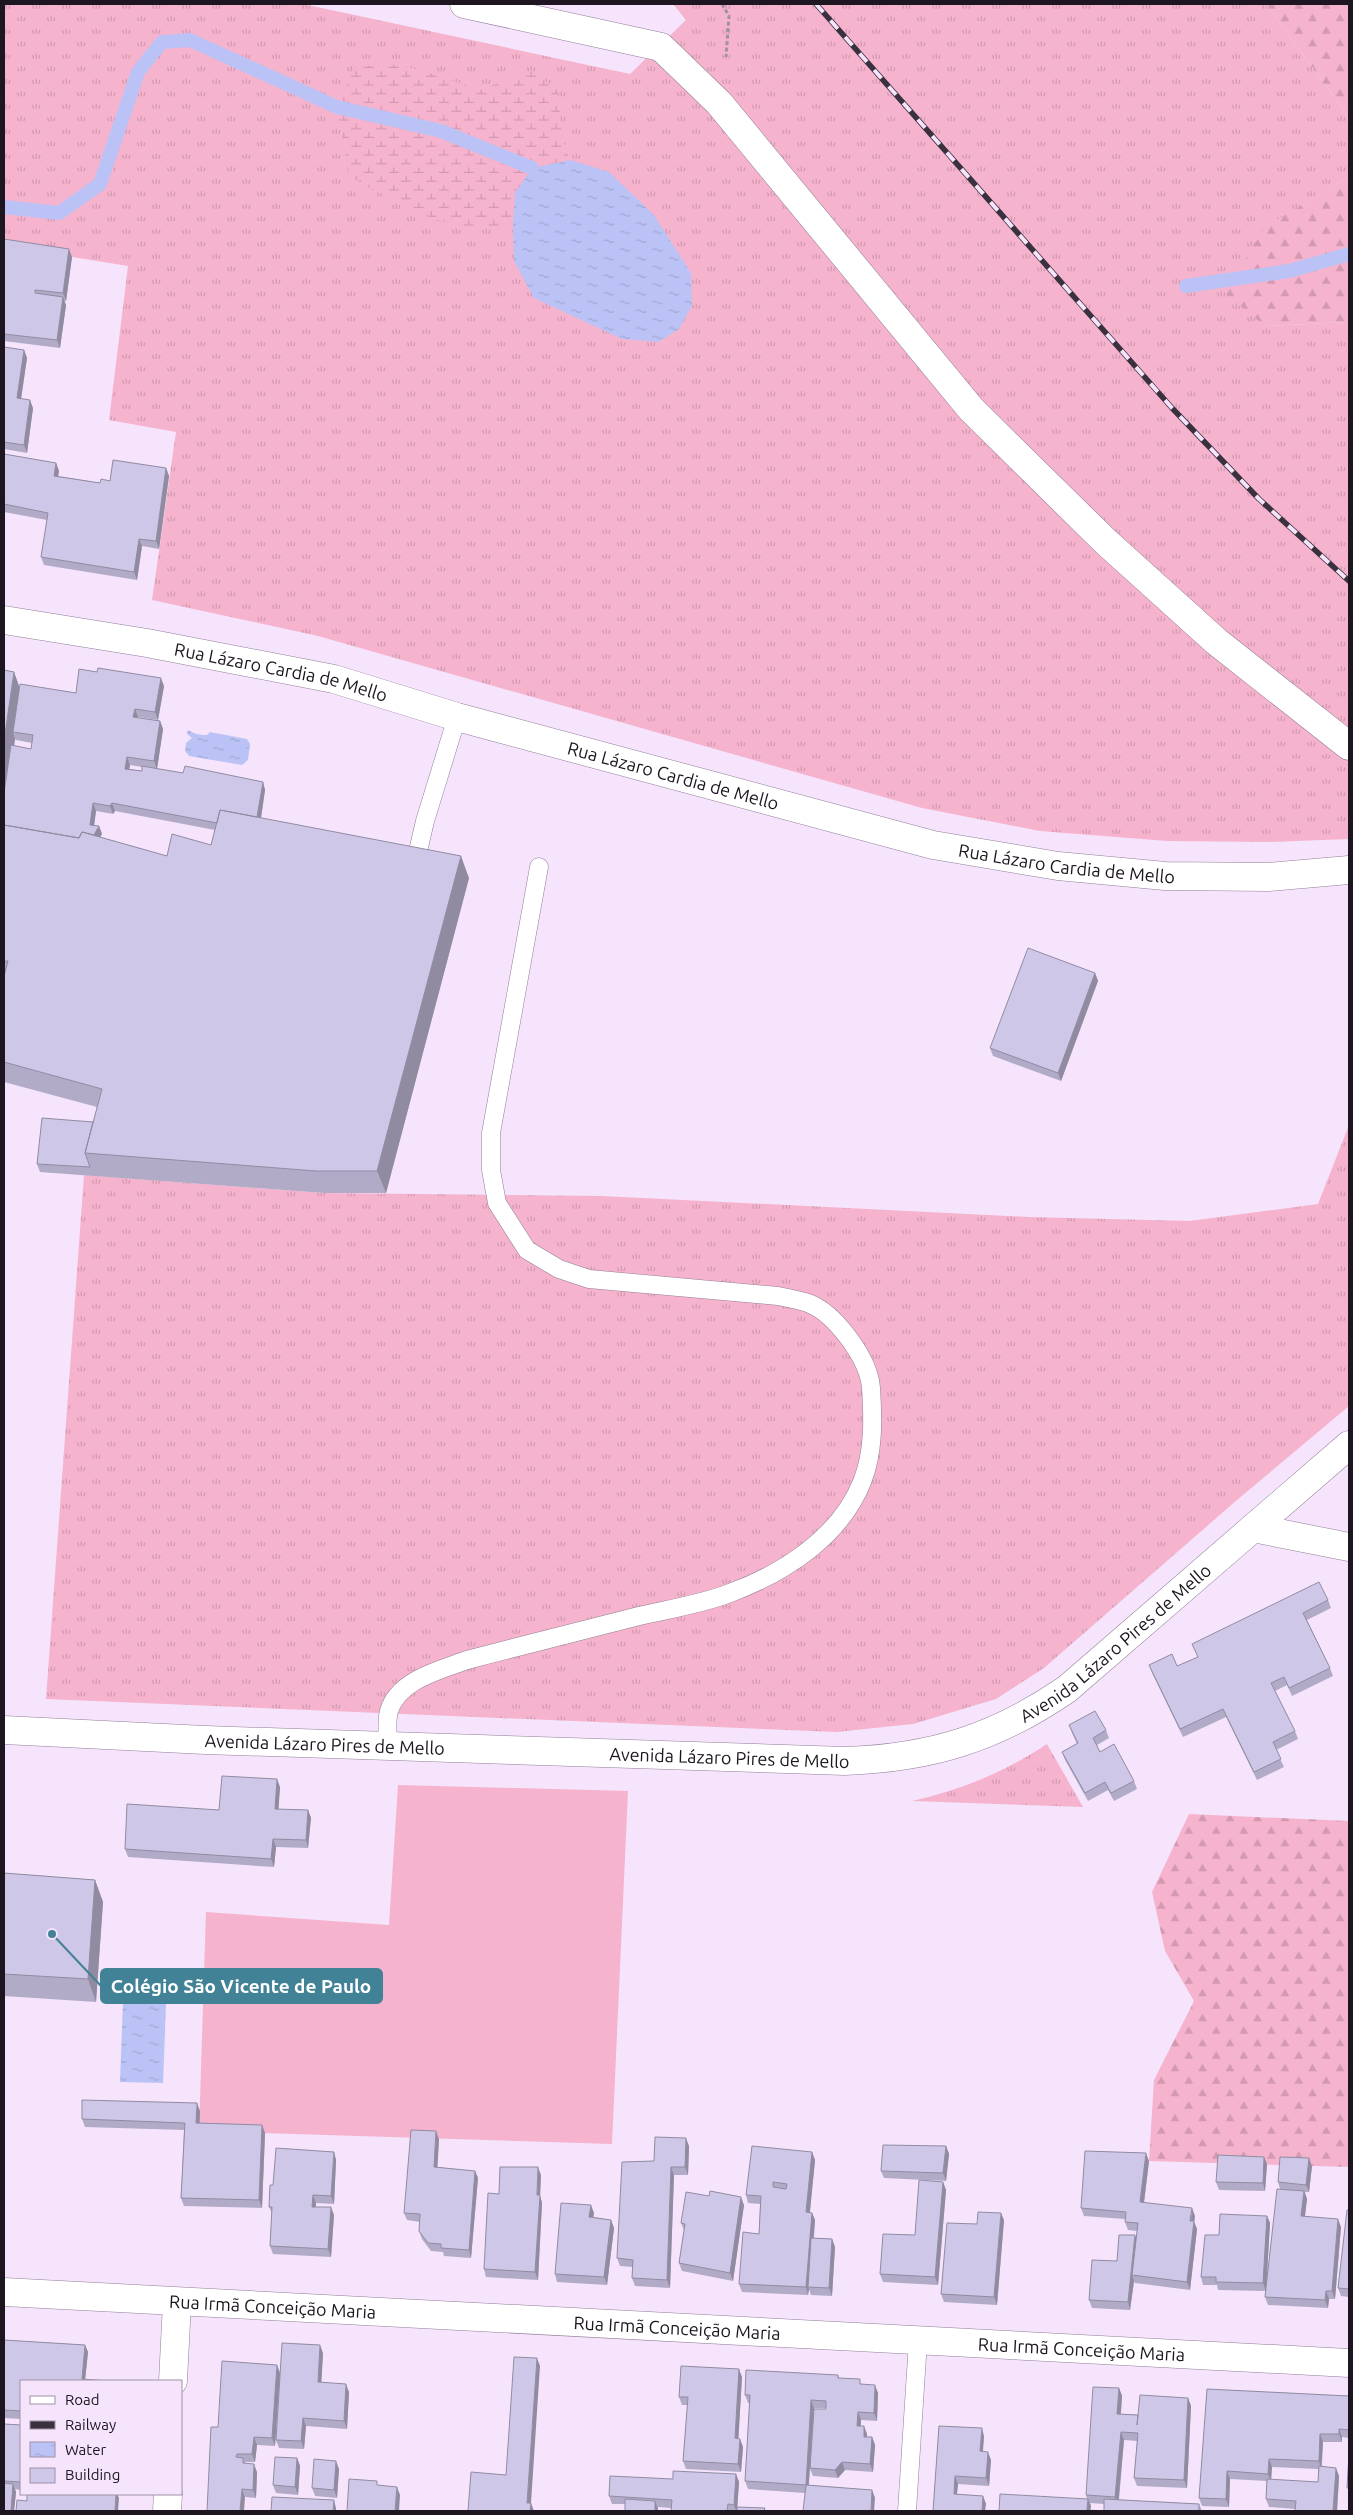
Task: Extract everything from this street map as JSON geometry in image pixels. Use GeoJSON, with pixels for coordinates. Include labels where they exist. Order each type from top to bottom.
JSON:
{"type":"FeatureCollection","features":[{"type":"Feature","properties":{"kind":"street"},"geometry":{"type":"LineString","coordinates":[[464,4],[661,47],[719,104],[971,409],[1104,541],[1217,642],[1349,746]]}},
{"type":"Feature","properties":{"kind":"street","name":"Rua Lázaro Cardia de Mello"},"geometry":{"type":"LineString","coordinates":[[4,620],[147,643],[334,679],[457,718],[933,845],[1058,866],[1164,876],[1268,877],[1349,870]]}},
{"type":"Feature","properties":{"kind":"street","name":"Avenida Lázaro Pires de Mello"},"geometry":{"type":"LineString","coordinates":[[4,1730],[388,1746],[845,1761],[885,1760],[942,1750],[1003,1727],[1037,1710],[1067,1689],[1349,1445]]}},
{"type":"Feature","properties":{"kind":"street"},"geometry":{"type":"LineString","coordinates":[[1253,1528],[1349,1547]]}},
{"type":"Feature","properties":{"kind":"street","name":"Rua Irmã Conceição Maria"},"geometry":{"type":"LineString","coordinates":[[4,2292],[178,2303],[1349,2363]]}},
{"type":"Feature","properties":{"kind":"street"},"geometry":{"type":"LineString","coordinates":[[173,2380],[178,2303]]}},
{"type":"Feature","properties":{"kind":"street"},"geometry":{"type":"LineString","coordinates":[[167,2511],[168,2495]]}},
{"type":"Feature","properties":{"kind":"lane"},"geometry":{"type":"LineString","coordinates":[[416,860],[425,821],[457,718]]}},
{"type":"Feature","properties":{"kind":"lane"},"geometry":{"type":"LineString","coordinates":[[388,1746],[388,1713],[392,1702],[408,1685],[435,1671],[467,1660],[729,1594],[774,1575],[811,1549],[842,1516],[862,1482],[870,1450],[873,1418],[870,1385],[857,1348],[829,1317],[809,1304],[778,1296],[590,1279],[559,1269],[527,1250],[510,1226],[497,1202],[490,1170],[490,1133],[539,867]]}},
{"type":"Feature","properties":{"kind":"lane"},"geometry":{"type":"LineString","coordinates":[[907,2511],[918,2341]]}},
{"type":"Feature","properties":{"kind":"green space"},"geometry":{"type":"Polygon","coordinates":[[[4,4],[303,4],[630,74],[686,20],[673,4],[1266,4],[1349,117],[1349,177],[1266,227],[1266,326],[1349,322],[1349,839],[1268,842],[1167,841],[1040,831],[922,808],[318,636],[152,600],[176,432],[109,420],[128,266],[4,246],[4,4]]]}},
{"type":"Feature","properties":{"kind":"green space"},"geometry":{"type":"Polygon","coordinates":[[[1266,4],[1349,4],[1349,117],[1266,4]]]}},
{"type":"Feature","properties":{"kind":"green space"},"geometry":{"type":"Polygon","coordinates":[[[390,64],[421,70],[480,90],[532,70],[558,91],[562,137],[570,160],[532,168],[515,193],[513,224],[489,227],[458,225],[409,209],[378,193],[349,175],[337,107],[355,67],[390,64]]]}},
{"type":"Feature","properties":{"kind":"green space"},"geometry":{"type":"Polygon","coordinates":[[[1349,177],[1349,322],[1265,326],[1225,294],[1265,227],[1349,177]]]}},
{"type":"Feature","properties":{"kind":"green space"},"geometry":{"type":"Polygon","coordinates":[[[1349,1125],[1349,1406],[1237,1500],[1044,1668],[996,1699],[913,1724],[836,1732],[46,1699],[84,1175],[324,1193],[602,1196],[1029,1217],[1190,1221],[1318,1204],[1349,1125]]]}},
{"type":"Feature","properties":{"kind":"green space"},"geometry":{"type":"Polygon","coordinates":[[[1047,1744],[1083,1807],[912,1801],[965,1786],[982,1779],[1015,1763],[1047,1744]]]}},
{"type":"Feature","properties":{"kind":"green space"},"geometry":{"type":"Polygon","coordinates":[[[398,1785],[628,1791],[612,2144],[199,2131],[206,1912],[389,1925],[398,1785]]]}},
{"type":"Feature","properties":{"kind":"green space"},"geometry":{"type":"Polygon","coordinates":[[[1189,1814],[1349,1821],[1349,2167],[1149,2161],[1154,2080],[1194,2001],[1165,1951],[1152,1892],[1189,1814]]]}},
{"type":"Feature","properties":{"kind":"water"},"geometry":{"type":"Polygon","coordinates":[[[570,160],[609,172],[654,215],[691,273],[692,306],[679,329],[659,342],[622,339],[534,298],[514,261],[513,224],[515,193],[532,168],[570,160]]]}},
{"type":"Feature","properties":{"kind":"water"},"geometry":{"type":"Polygon","coordinates":[[[188,730],[199,734],[207,735],[210,732],[247,739],[250,744],[248,760],[242,765],[189,756],[185,751],[186,743],[192,738],[187,734],[188,730]]]}},
{"type":"Feature","properties":{"kind":"water"},"geometry":{"type":"Polygon","coordinates":[[[123,2002],[166,2004],[163,2083],[120,2082],[123,2002]]]}},
{"type":"Feature","properties":{"kind":"building"},"geometry":{"type":"Polygon","coordinates":[[[4,239],[69,249],[63,293],[35,290],[35,293],[63,297],[57,340],[4,334],[4,239]]]}},
{"type":"Feature","properties":{"kind":"building"},"geometry":{"type":"Polygon","coordinates":[[[4,347],[24,350],[17,398],[30,400],[24,445],[4,442],[4,347]]]}},
{"type":"Feature","properties":{"kind":"building"},"geometry":{"type":"Polygon","coordinates":[[[4,454],[56,463],[54,476],[100,483],[101,479],[110,481],[113,460],[166,468],[156,541],[139,539],[134,572],[41,557],[48,513],[4,504],[4,454]]]}},
{"type":"Feature","properties":{"kind":"building"},"geometry":{"type":"Polygon","coordinates":[[[98,668],[161,678],[155,712],[135,709],[133,717],[160,721],[154,761],[127,757],[125,769],[142,771],[142,766],[183,773],[185,766],[263,782],[257,817],[220,810],[217,823],[112,803],[110,806],[93,803],[90,825],[99,826],[94,835],[82,832],[79,838],[4,825],[4,793],[11,745],[31,749],[33,735],[13,732],[20,684],[76,693],[79,669],[97,672],[98,668]]]}},
{"type":"Feature","properties":{"kind":"building"},"geometry":{"type":"Polygon","coordinates":[[[4,670],[14,672],[4,741],[4,670]]]}},
{"type":"Feature","properties":{"kind":"building"},"geometry":{"type":"Polygon","coordinates":[[[220,810],[461,856],[377,1171],[316,1171],[85,1153],[102,1089],[4,1062],[4,976],[8,961],[4,961],[4,825],[79,838],[82,832],[167,856],[172,834],[211,845],[220,810]]]}},
{"type":"Feature","properties":{"kind":"building"},"geometry":{"type":"Polygon","coordinates":[[[1028,948],[1095,973],[1058,1073],[990,1048],[1028,948]]]}},
{"type":"Feature","properties":{"kind":"building"},"geometry":{"type":"Polygon","coordinates":[[[42,1118],[93,1122],[85,1153],[90,1167],[37,1164],[42,1118]]]}},
{"type":"Feature","properties":{"kind":"building"},"geometry":{"type":"Polygon","coordinates":[[[1319,1582],[1328,1600],[1303,1613],[1330,1668],[1289,1688],[1284,1677],[1271,1683],[1295,1731],[1273,1742],[1281,1759],[1254,1772],[1223,1709],[1180,1729],[1149,1665],[1172,1654],[1177,1666],[1198,1657],[1192,1644],[1319,1582]]]}},
{"type":"Feature","properties":{"kind":"building"},"geometry":{"type":"Polygon","coordinates":[[[1095,1711],[1106,1730],[1093,1738],[1100,1752],[1114,1744],[1134,1781],[1111,1793],[1105,1782],[1085,1793],[1062,1752],[1078,1743],[1069,1725],[1095,1711]]]}},
{"type":"Feature","properties":{"kind":"building"},"geometry":{"type":"Polygon","coordinates":[[[222,1776],[277,1779],[275,1809],[308,1810],[306,1840],[273,1839],[271,1859],[125,1849],[127,1804],[219,1810],[222,1776]]]}},
{"type":"Feature","properties":{"kind":"building"},"geometry":{"type":"Polygon","coordinates":[[[4,1873],[95,1880],[88,1979],[4,1974],[4,1873]]]}},
{"type":"Feature","properties":{"kind":"building"},"geometry":{"type":"Polygon","coordinates":[[[82,2100],[197,2103],[196,2123],[262,2125],[259,2200],[181,2198],[185,2123],[82,2119],[82,2100]]]}},
{"type":"Feature","properties":{"kind":"building"},"geometry":{"type":"Polygon","coordinates":[[[411,2130],[436,2131],[434,2167],[475,2171],[469,2250],[441,2248],[441,2244],[428,2243],[419,2231],[420,2214],[404,2213],[411,2130]]]}},
{"type":"Feature","properties":{"kind":"building"},"geometry":{"type":"Polygon","coordinates":[[[655,2137],[686,2138],[685,2167],[671,2167],[667,2280],[632,2278],[633,2260],[617,2258],[622,2162],[654,2161],[655,2137]]]}},
{"type":"Feature","properties":{"kind":"building"},"geometry":{"type":"Polygon","coordinates":[[[883,2145],[946,2146],[943,2173],[881,2171],[883,2145]]]}},
{"type":"Feature","properties":{"kind":"building"},"geometry":{"type":"Polygon","coordinates":[[[752,2146],[812,2152],[806,2212],[812,2213],[806,2287],[739,2284],[743,2232],[759,2234],[761,2196],[746,2195],[752,2146]],[[773,2182],[773,2187],[786,2189],[787,2184],[773,2182]]]}},
{"type":"Feature","properties":{"kind":"building"},"geometry":{"type":"Polygon","coordinates":[[[276,2148],[334,2152],[331,2196],[313,2195],[312,2207],[331,2207],[328,2249],[270,2246],[272,2207],[269,2207],[270,2185],[273,2185],[276,2148]]]}},
{"type":"Feature","properties":{"kind":"building"},"geometry":{"type":"Polygon","coordinates":[[[1085,2151],[1146,2153],[1140,2202],[1192,2208],[1190,2221],[1194,2221],[1187,2282],[1132,2275],[1138,2223],[1125,2222],[1126,2212],[1081,2208],[1085,2151]]]}},
{"type":"Feature","properties":{"kind":"building"},"geometry":{"type":"Polygon","coordinates":[[[1218,2155],[1264,2157],[1263,2183],[1216,2182],[1218,2155]]]}},
{"type":"Feature","properties":{"kind":"building"},"geometry":{"type":"Polygon","coordinates":[[[1280,2157],[1309,2158],[1306,2185],[1278,2182],[1280,2157]]]}},
{"type":"Feature","properties":{"kind":"building"},"geometry":{"type":"Polygon","coordinates":[[[500,2167],[538,2167],[537,2195],[540,2195],[535,2272],[484,2269],[488,2193],[499,2194],[500,2167]]]}},
{"type":"Feature","properties":{"kind":"building"},"geometry":{"type":"Polygon","coordinates":[[[919,2180],[943,2182],[935,2277],[880,2274],[883,2234],[915,2235],[919,2180]]]}},
{"type":"Feature","properties":{"kind":"building"},"geometry":{"type":"Polygon","coordinates":[[[1277,2189],[1304,2191],[1301,2216],[1338,2219],[1332,2291],[1326,2291],[1325,2300],[1265,2297],[1277,2189]]]}},
{"type":"Feature","properties":{"kind":"building"},"geometry":{"type":"Polygon","coordinates":[[[710,2191],[741,2197],[730,2273],[679,2263],[685,2224],[681,2223],[686,2192],[709,2196],[710,2191]]]}},
{"type":"Feature","properties":{"kind":"building"},"geometry":{"type":"Polygon","coordinates":[[[561,2203],[591,2205],[589,2217],[611,2220],[604,2277],[555,2274],[561,2203]]]}},
{"type":"Feature","properties":{"kind":"building"},"geometry":{"type":"Polygon","coordinates":[[[1347,2210],[1349,2210],[1349,2289],[1338,2288],[1347,2210]]]}},
{"type":"Feature","properties":{"kind":"building"},"geometry":{"type":"Polygon","coordinates":[[[978,2212],[1001,2213],[994,2297],[941,2294],[947,2223],[977,2224],[978,2212]]]}},
{"type":"Feature","properties":{"kind":"building"},"geometry":{"type":"Polygon","coordinates":[[[1220,2214],[1267,2216],[1263,2283],[1216,2282],[1216,2277],[1201,2277],[1205,2235],[1219,2235],[1220,2214]]]}},
{"type":"Feature","properties":{"kind":"building"},"geometry":{"type":"Polygon","coordinates":[[[1119,2235],[1135,2235],[1128,2302],[1089,2300],[1092,2260],[1117,2261],[1119,2235]]]}},
{"type":"Feature","properties":{"kind":"building"},"geometry":{"type":"Polygon","coordinates":[[[811,2238],[832,2239],[829,2288],[808,2287],[811,2238]]]}},
{"type":"Feature","properties":{"kind":"building"},"geometry":{"type":"Polygon","coordinates":[[[4,2340],[85,2345],[82,2379],[95,2380],[20,2380],[20,2411],[4,2410],[4,2340]]]}},
{"type":"Feature","properties":{"kind":"building"},"geometry":{"type":"Polygon","coordinates":[[[282,2343],[320,2345],[318,2382],[346,2384],[344,2421],[303,2418],[301,2441],[276,2440],[282,2343]]]}},
{"type":"Feature","properties":{"kind":"building"},"geometry":{"type":"Polygon","coordinates":[[[514,2357],[537,2358],[527,2503],[531,2503],[530,2511],[468,2511],[471,2472],[506,2475],[514,2357]]]}},
{"type":"Feature","properties":{"kind":"building"},"geometry":{"type":"Polygon","coordinates":[[[222,2361],[277,2365],[272,2438],[254,2437],[252,2454],[237,2454],[236,2457],[243,2458],[243,2463],[254,2464],[253,2490],[242,2489],[240,2511],[207,2511],[211,2427],[218,2427],[222,2361]]]}},
{"type":"Feature","properties":{"kind":"building"},"geometry":{"type":"Polygon","coordinates":[[[681,2366],[739,2369],[735,2438],[740,2439],[738,2464],[683,2461],[688,2397],[679,2397],[681,2366]]]}},
{"type":"Feature","properties":{"kind":"building"},"geometry":{"type":"Polygon","coordinates":[[[746,2370],[838,2375],[838,2378],[860,2379],[860,2384],[875,2385],[874,2413],[858,2412],[857,2426],[864,2426],[864,2437],[872,2437],[870,2464],[842,2462],[835,2470],[810,2468],[814,2409],[826,2409],[826,2401],[811,2400],[806,2485],[745,2481],[750,2395],[745,2395],[746,2370]]]}},
{"type":"Feature","properties":{"kind":"building"},"geometry":{"type":"Polygon","coordinates":[[[1093,2387],[1119,2388],[1117,2414],[1138,2415],[1140,2395],[1188,2398],[1184,2480],[1134,2478],[1138,2433],[1121,2432],[1115,2497],[1086,2495],[1093,2387]]]}},
{"type":"Feature","properties":{"kind":"building"},"geometry":{"type":"Polygon","coordinates":[[[1207,2389],[1349,2396],[1349,2430],[1339,2429],[1339,2434],[1320,2434],[1319,2461],[1269,2459],[1268,2474],[1227,2471],[1226,2499],[1199,2498],[1207,2389]]]}},
{"type":"Feature","properties":{"kind":"building"},"geometry":{"type":"Polygon","coordinates":[[[4,2424],[20,2425],[20,2482],[4,2481],[4,2424]]]}},
{"type":"Feature","properties":{"kind":"building"},"geometry":{"type":"Polygon","coordinates":[[[939,2426],[982,2428],[980,2451],[988,2452],[986,2478],[955,2476],[954,2494],[983,2496],[982,2511],[933,2511],[939,2426]]]}},
{"type":"Feature","properties":{"kind":"building"},"geometry":{"type":"Polygon","coordinates":[[[1349,2453],[1349,2488],[1347,2488],[1349,2453]]]}},
{"type":"Feature","properties":{"kind":"building"},"geometry":{"type":"Polygon","coordinates":[[[275,2457],[297,2458],[295,2487],[273,2485],[275,2457]]]}},
{"type":"Feature","properties":{"kind":"building"},"geometry":{"type":"Polygon","coordinates":[[[314,2459],[336,2461],[334,2490],[312,2488],[314,2459]]]}},
{"type":"Feature","properties":{"kind":"building"},"geometry":{"type":"Polygon","coordinates":[[[1319,2466],[1336,2468],[1333,2511],[1295,2511],[1296,2501],[1266,2499],[1267,2479],[1318,2482],[1319,2466]]]}},
{"type":"Feature","properties":{"kind":"building"},"geometry":{"type":"Polygon","coordinates":[[[673,2471],[736,2474],[734,2505],[728,2504],[727,2511],[671,2511],[672,2500],[609,2496],[610,2476],[673,2479],[673,2471]]]}},
{"type":"Feature","properties":{"kind":"building"},"geometry":{"type":"Polygon","coordinates":[[[349,2479],[377,2481],[377,2485],[397,2487],[395,2511],[347,2511],[349,2479]]]}},
{"type":"Feature","properties":{"kind":"building"},"geometry":{"type":"Polygon","coordinates":[[[4,2483],[13,2484],[11,2511],[4,2511],[4,2483]]]}},
{"type":"Feature","properties":{"kind":"building"},"geometry":{"type":"Polygon","coordinates":[[[806,2485],[872,2490],[871,2511],[803,2511],[806,2485]]]}},
{"type":"Feature","properties":{"kind":"building"},"geometry":{"type":"Polygon","coordinates":[[[1000,2494],[1088,2499],[1087,2510],[1104,2511],[999,2511],[1000,2494]]]}},
{"type":"Feature","properties":{"kind":"building"},"geometry":{"type":"Polygon","coordinates":[[[27,2495],[116,2495],[115,2511],[16,2511],[17,2500],[27,2501],[27,2495]]]}},
{"type":"Feature","properties":{"kind":"building"},"geometry":{"type":"Polygon","coordinates":[[[272,2497],[334,2500],[333,2511],[271,2511],[272,2497]]]}},
{"type":"Feature","properties":{"kind":"building"},"geometry":{"type":"Polygon","coordinates":[[[625,2499],[655,2501],[655,2511],[625,2511],[625,2499]]]}},
{"type":"Feature","properties":{"kind":"building"},"geometry":{"type":"Polygon","coordinates":[[[1104,2499],[1199,2504],[1199,2511],[1104,2511],[1104,2499]]]}},
{"type":"Feature","properties":{"kind":"building"},"geometry":{"type":"Polygon","coordinates":[[[737,2507],[765,2508],[764,2511],[737,2511],[737,2507]]]}},
{"type":"Feature","properties":{"kind":"waterway"},"geometry":{"type":"LineString","coordinates":[[4,207],[59,213],[100,184],[138,72],[162,42],[190,40],[337,107],[441,131],[532,168]]}},
{"type":"Feature","properties":{"kind":"waterway"},"geometry":{"type":"LineString","coordinates":[[1186,286],[1289,271],[1349,254]]}},
{"type":"Feature","properties":{"kind":"railway"},"geometry":{"type":"LineString","coordinates":[[816,4],[1172,408],[1259,499],[1349,581]]}},
{"type":"Feature","properties":{"kind":"place","name":"Colégio São Vicente de Paulo"},"geometry":{"type":"Point","coordinates":[52,1934]}}]}
